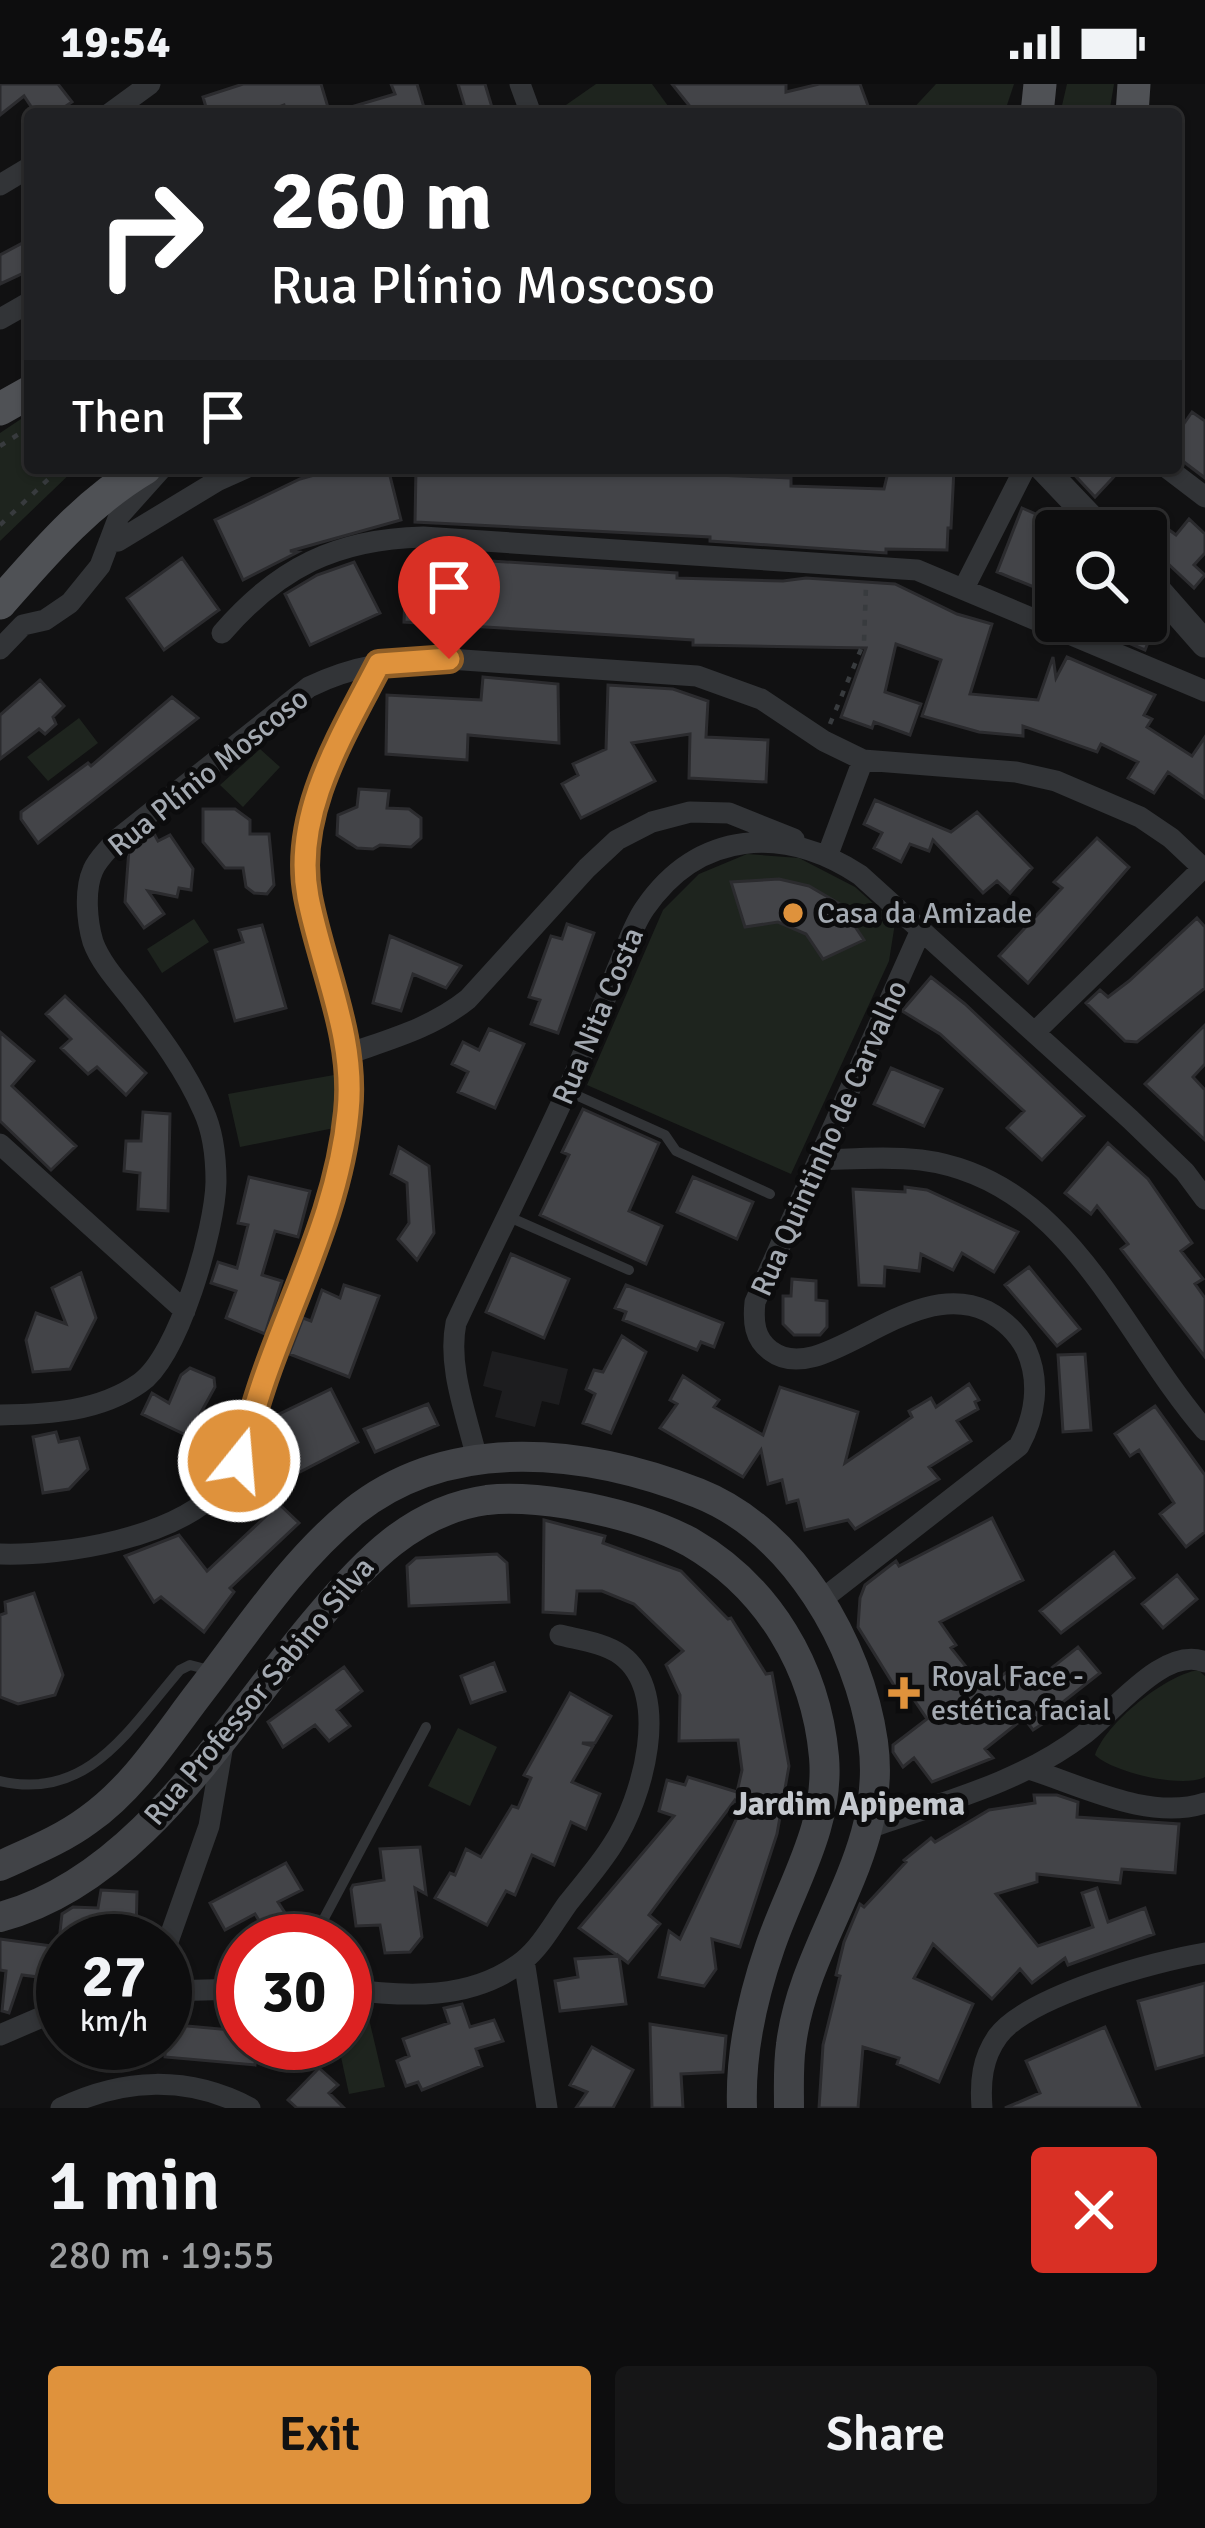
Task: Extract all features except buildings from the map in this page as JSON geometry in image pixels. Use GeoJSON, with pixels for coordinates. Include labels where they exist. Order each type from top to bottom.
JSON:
{"type":"FeatureCollection","features":[{"type":"Feature","properties":{"kind":"main road"},"geometry":{"type":"LineString","coordinates":[[0,603],[52,542],[137,474]]}},
{"type":"Feature","properties":{"kind":"main road","name":"Rua Professor Sabino Silva"},"geometry":{"type":"LineString","coordinates":[[0,1866],[91,1819],[151,1757],[282,1585],[354,1512],[393,1486],[477,1459],[549,1457],[622,1468],[716,1501],[752,1526],[789,1562],[841,1636],[873,1742],[869,1828],[791,2043],[789,2108]]}},
{"type":"Feature","properties":{"kind":"main road","name":"Rua Professor Sabino Silva"},"geometry":{"type":"LineString","coordinates":[[0,1917],[63,1892],[114,1857],[182,1786],[361,1567],[411,1529],[447,1511],[487,1500],[564,1504],[644,1523],[708,1553],[738,1574],[782,1629],[810,1686],[825,1760],[815,1835],[770,1945],[746,2040],[742,2108]]}},
{"type":"Feature","properties":{"kind":"main road"},"geometry":{"type":"LineString","coordinates":[[746,2040],[791,2043]]}},
{"type":"Feature","properties":{"kind":"street"},"geometry":{"type":"LineString","coordinates":[[118,108],[150,84]]}},
{"type":"Feature","properties":{"kind":"street"},"geometry":{"type":"LineString","coordinates":[[0,649],[23,625],[45,620],[70,602],[100,566],[119,516],[157,474]]}},
{"type":"Feature","properties":{"kind":"street"},"geometry":{"type":"LineString","coordinates":[[109,542],[233,474]]}},
{"type":"Feature","properties":{"kind":"street"},"geometry":{"type":"LineString","coordinates":[[964,588],[1022,474]]}},
{"type":"Feature","properties":{"kind":"street"},"geometry":{"type":"LineString","coordinates":[[1049,474],[1083,510]]}},
{"type":"Feature","properties":{"kind":"street"},"geometry":{"type":"LineString","coordinates":[[1175,474],[1205,496]]}},
{"type":"Feature","properties":{"kind":"street"},"geometry":{"type":"LineString","coordinates":[[222,633],[275,579],[344,548],[384,538],[866,563],[917,570],[1205,692]]}},
{"type":"Feature","properties":{"kind":"street"},"geometry":{"type":"LineString","coordinates":[[1167,601],[1205,644]]}},
{"type":"Feature","properties":{"kind":"street","name":"Rua Plínio Moscoso"},"geometry":{"type":"LineString","coordinates":[[0,1415],[70,1411],[110,1400],[143,1382],[165,1358],[212,1214],[216,1184],[206,1116],[186,1076],[94,947],[88,922],[93,870],[115,841],[309,687],[342,671],[449,659],[697,676],[761,699],[824,741],[863,760],[1016,772],[1056,781],[1139,817],[1172,838],[1204,869]]}},
{"type":"Feature","properties":{"kind":"street"},"geometry":{"type":"LineString","coordinates":[[0,1554],[43,1555],[102,1544],[155,1527],[199,1507],[222,1487],[239,1461],[266,1375],[317,1250],[341,1167],[349,1108],[348,1054],[307,894],[305,856],[320,784],[379,664]]}},
{"type":"Feature","properties":{"kind":"street"},"geometry":{"type":"LineString","coordinates":[[348,1054],[448,1015],[616,840],[652,822],[690,812],[729,812],[829,854],[863,760]]}},
{"type":"Feature","properties":{"kind":"street","name":"Rua Nita Costa"},"geometry":{"type":"LineString","coordinates":[[477,1459],[452,1342],[455,1323],[567,1091],[643,910],[670,879],[700,858],[738,842],[780,841],[829,854],[860,875],[1036,1032],[1184,1172],[1205,1199]]}},
{"type":"Feature","properties":{"kind":"street"},"geometry":{"type":"LineString","coordinates":[[1036,1032],[1204,869]]}},
{"type":"Feature","properties":{"kind":"street","name":"Rua Quintinho de Carvalho"},"geometry":{"type":"LineString","coordinates":[[820,1601],[1019,1446],[1032,1422],[1035,1396],[1025,1348],[1008,1323],[963,1304],[919,1307],[846,1344],[801,1360],[780,1357],[766,1348],[753,1318],[755,1302],[921,930]]}},
{"type":"Feature","properties":{"kind":"street"},"geometry":{"type":"LineString","coordinates":[[0,1144],[184,1311]]}},
{"type":"Feature","properties":{"kind":"street"},"geometry":{"type":"LineString","coordinates":[[820,1160],[924,1160],[1001,1188],[1033,1210],[1083,1256],[1169,1389],[1205,1430]]}},
{"type":"Feature","properties":{"kind":"street"},"geometry":{"type":"LineString","coordinates":[[372,1990],[422,1995],[455,1992],[524,1960],[615,1842],[632,1806],[649,1736],[648,1707],[638,1673],[621,1655],[560,1636]]}},
{"type":"Feature","properties":{"kind":"street"},"geometry":{"type":"LineString","coordinates":[[869,1828],[1032,1770],[1085,1734],[1162,1667],[1180,1658],[1205,1662]]}},
{"type":"Feature","properties":{"kind":"street"},"geometry":{"type":"LineString","coordinates":[[177,1914],[208,1826],[224,1732]]}},
{"type":"Feature","properties":{"kind":"street"},"geometry":{"type":"LineString","coordinates":[[1032,1770],[1139,1804],[1187,1809],[1205,1803]]}},
{"type":"Feature","properties":{"kind":"street"},"geometry":{"type":"LineString","coordinates":[[982,2108],[981,2076],[1000,2032],[1058,1998],[1133,1971],[1205,1953]]}},
{"type":"Feature","properties":{"kind":"street"},"geometry":{"type":"LineString","coordinates":[[524,1960],[548,2108]]}},
{"type":"Feature","properties":{"kind":"street"},"geometry":{"type":"LineString","coordinates":[[0,2035],[36,2020]]}},
{"type":"Feature","properties":{"kind":"street"},"geometry":{"type":"LineString","coordinates":[[61,2108],[103,2091],[143,2083],[189,2085],[250,2108]]}},
{"type":"Feature","properties":{"kind":"lane"},"geometry":{"type":"LineString","coordinates":[[567,1091],[665,1135],[676,1151],[770,1194]]}},
{"type":"Feature","properties":{"kind":"lane"},"geometry":{"type":"LineString","coordinates":[[507,1216],[629,1270]]}},
{"type":"Feature","properties":{"kind":"lane"},"geometry":{"type":"LineString","coordinates":[[0,1781],[46,1786],[67,1780],[108,1752],[181,1670],[203,1666],[216,1672]]}},
{"type":"Feature","properties":{"kind":"lane"},"geometry":{"type":"LineString","coordinates":[[326,1914],[426,1727]]}},
{"type":"Feature","properties":{"kind":"path"},"geometry":{"type":"LineString","coordinates":[[0,525],[54,474]]}},
{"type":"Feature","properties":{"kind":"path"},"geometry":{"type":"LineString","coordinates":[[824,741],[864,643],[866,563]]}},
{"type":"Feature","properties":{"kind":"shaded area"},"geometry":{"type":"Polygon","coordinates":[[[596,84],[652,84],[670,108],[562,108],[596,84]]]}},
{"type":"Feature","properties":{"kind":"shaded area"},"geometry":{"type":"Polygon","coordinates":[[[936,84],[1014,84],[1006,108],[914,108],[936,84]]]}},
{"type":"Feature","properties":{"kind":"shaded area"},"geometry":{"type":"Polygon","coordinates":[[[1067,84],[1114,84],[1110,108],[1061,108],[1067,84]]]}},
{"type":"Feature","properties":{"kind":"shaded area"},"geometry":{"type":"Polygon","coordinates":[[[24,417],[24,474],[70,474],[0,541],[0,433],[24,417]]]}},
{"type":"Feature","properties":{"kind":"shaded area"},"geometry":{"type":"Polygon","coordinates":[[[79,718],[98,743],[48,781],[27,757],[79,718]]]}},
{"type":"Feature","properties":{"kind":"shaded area"},"geometry":{"type":"Polygon","coordinates":[[[260,749],[280,767],[243,807],[220,785],[260,749]]]}},
{"type":"Feature","properties":{"kind":"shaded area"},"geometry":{"type":"Polygon","coordinates":[[[747,854],[799,858],[855,887],[895,923],[889,961],[791,1174],[587,1085],[663,910],[699,874],[747,854]]]}},
{"type":"Feature","properties":{"kind":"shaded area"},"geometry":{"type":"Polygon","coordinates":[[[194,919],[209,942],[162,973],[147,949],[194,919]]]}},
{"type":"Feature","properties":{"kind":"shaded area"},"geometry":{"type":"Polygon","coordinates":[[[334,1075],[344,1126],[240,1147],[228,1094],[334,1075]]]}},
{"type":"Feature","properties":{"kind":"shaded area"},"geometry":{"type":"Polygon","coordinates":[[[492,1351],[568,1369],[559,1405],[542,1401],[535,1427],[495,1417],[502,1391],[483,1386],[492,1351]]]}},
{"type":"Feature","properties":{"kind":"shaded area"},"geometry":{"type":"Polygon","coordinates":[[[1198,1670],[1205,1676],[1205,1777],[1181,1781],[1148,1777],[1095,1755],[1111,1729],[1138,1703],[1169,1681],[1198,1670]]]}},
{"type":"Feature","properties":{"kind":"shaded area"},"geometry":{"type":"Polygon","coordinates":[[[458,1728],[497,1747],[470,1806],[428,1786],[458,1728]]]}},
{"type":"Feature","properties":{"kind":"shaded area"},"geometry":{"type":"Polygon","coordinates":[[[372,2032],[385,2087],[349,2094],[344,2070],[372,2070],[372,2032]]]}},
{"type":"Feature","properties":{"kind":"place","name":"Casa da Amizade"},"geometry":{"type":"Point","coordinates":[793,913]}},
{"type":"Feature","properties":{"kind":"place","name":"Royal Face - estética facial"},"geometry":{"type":"Point","coordinates":[904,1693]}},
{"type":"Feature","properties":{"kind":"district","name":"Jardim Apipema"},"geometry":{"type":"Point","coordinates":[849,1803]}},
{"type":"Feature","properties":{"kind":"route"},"geometry":{"type":"LineString","coordinates":[[239,1461],[266,1375],[317,1250],[341,1167],[349,1108],[348,1054],[307,894],[305,856],[320,784],[379,664],[449,659]]}}]}
